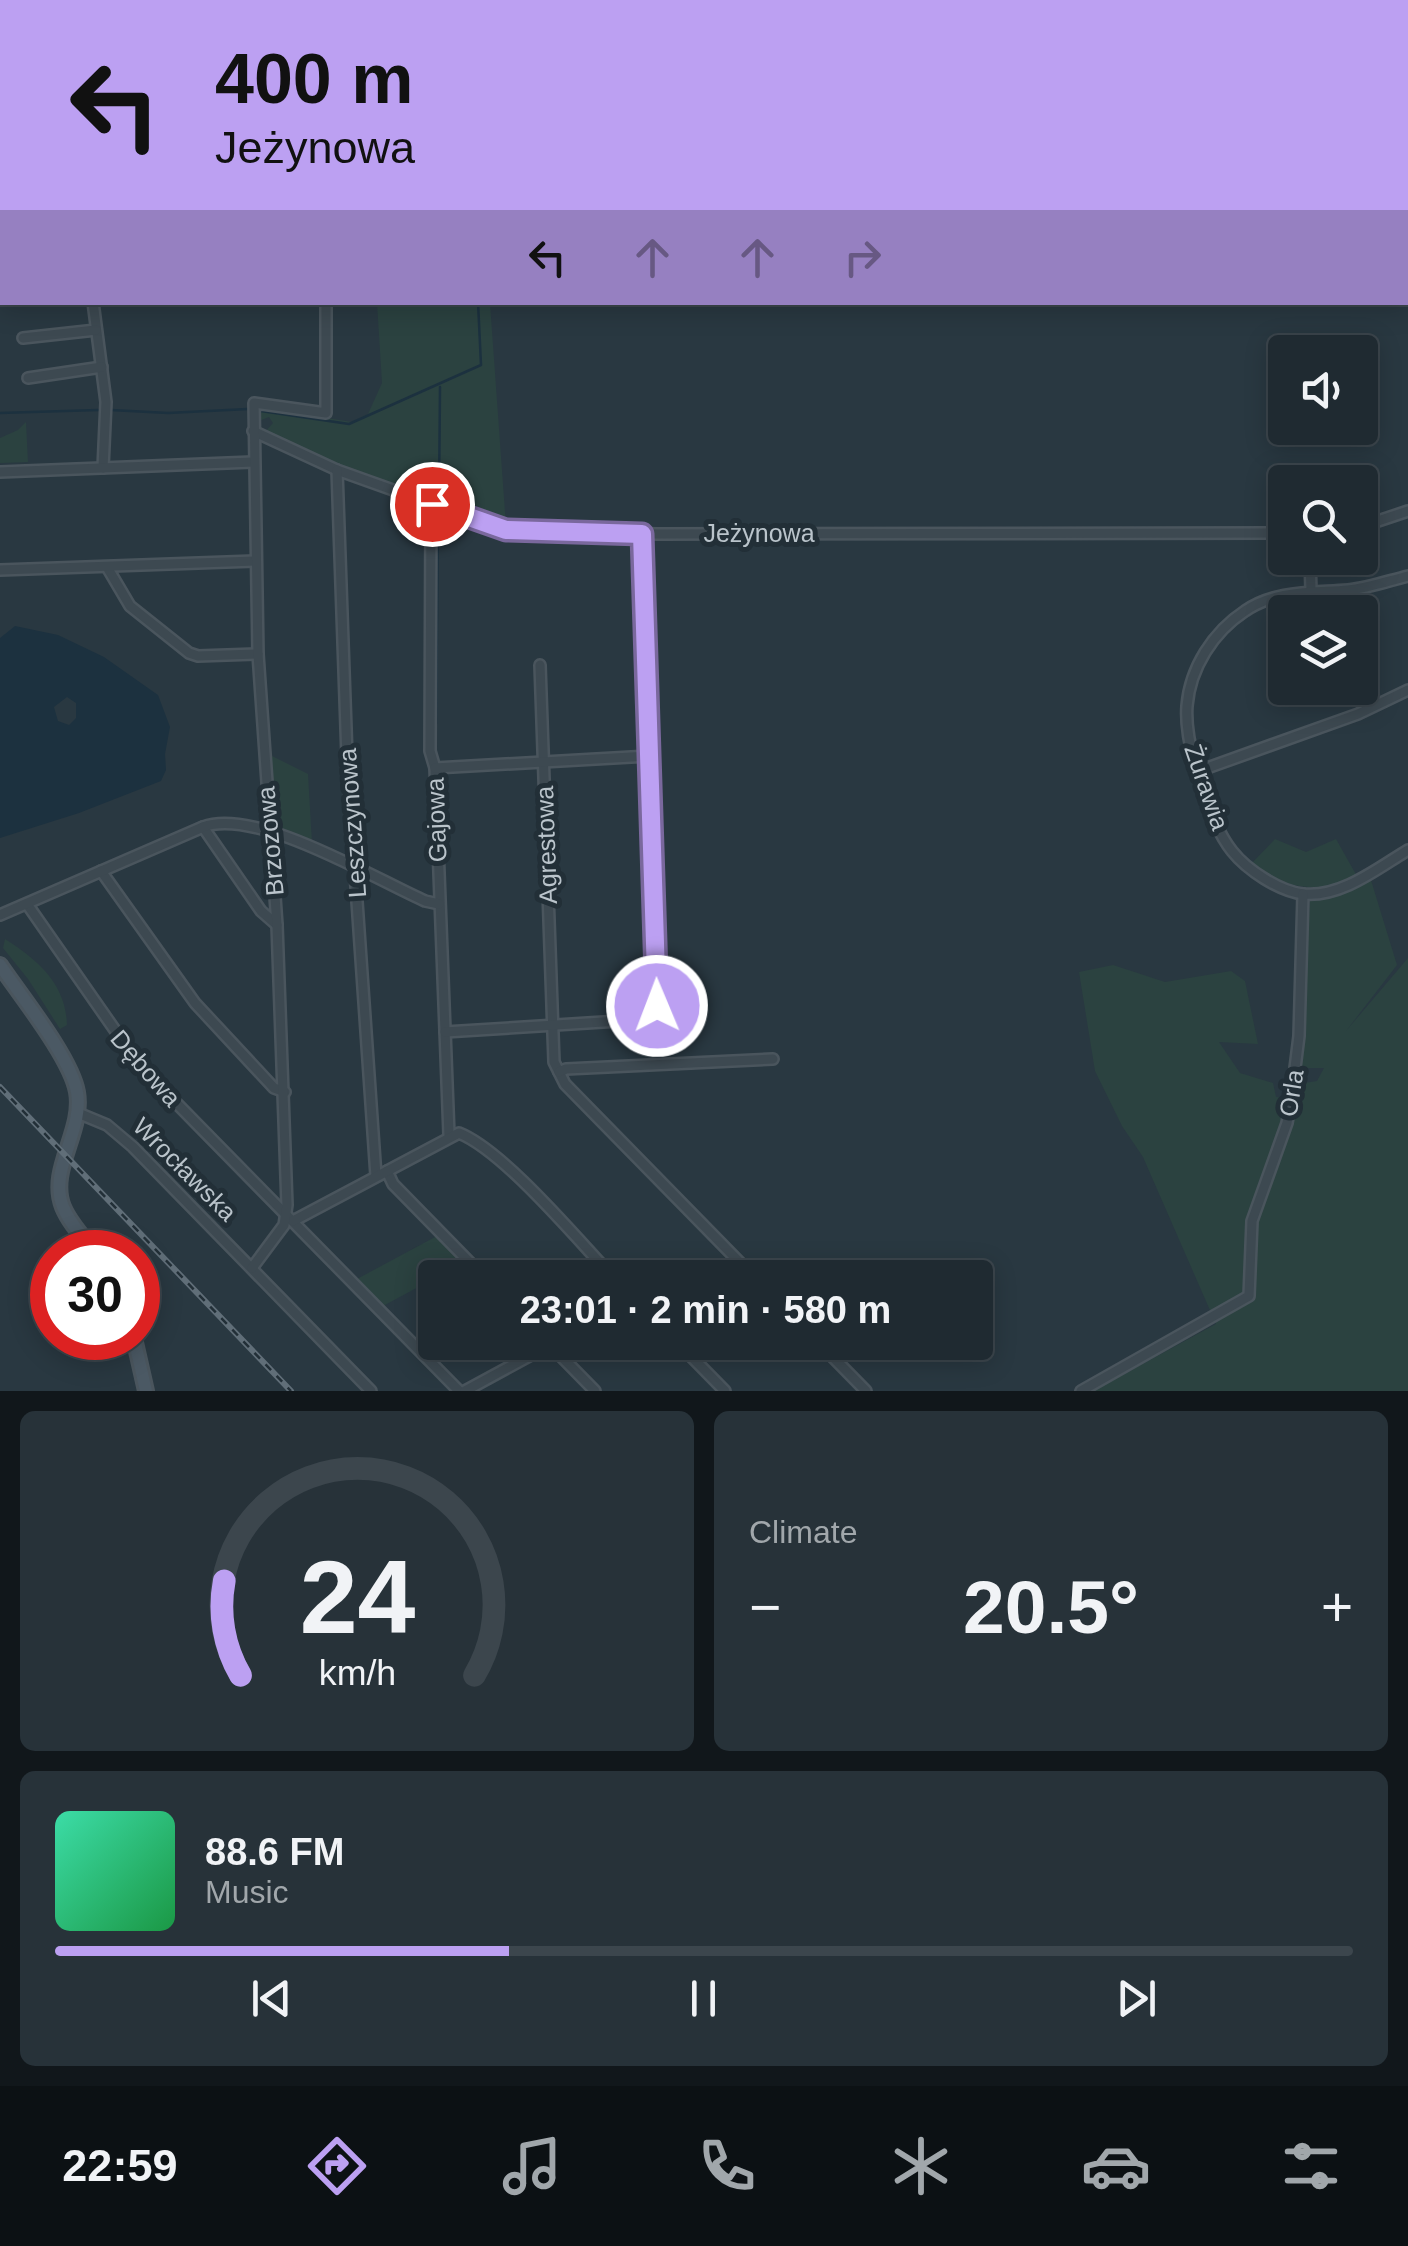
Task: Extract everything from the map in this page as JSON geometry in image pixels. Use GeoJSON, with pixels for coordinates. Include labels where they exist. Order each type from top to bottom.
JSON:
{"type":"FeatureCollection","features":[{"type":"Feature","properties":{"kind":"street"},"geometry":{"type":"LineString","coordinates":[[94,305],[106,402],[104,468]]}},
{"type":"Feature","properties":{"kind":"street","name":"Brzozowa"},"geometry":{"type":"LineString","coordinates":[[289,1218],[278,925],[268,831],[258,654],[254,403],[326,413],[326,305]]}},
{"type":"Feature","properties":{"kind":"street"},"geometry":{"type":"LineString","coordinates":[[23,338],[96,330]]}},
{"type":"Feature","properties":{"kind":"street"},"geometry":{"type":"LineString","coordinates":[[28,378],[102,367]]}},
{"type":"Feature","properties":{"kind":"street","name":"Jeżynowa"},"geometry":{"type":"LineString","coordinates":[[253,431],[337,470],[506,530],[642,534],[1268,533]]}},
{"type":"Feature","properties":{"kind":"street"},"geometry":{"type":"LineString","coordinates":[[0,472],[252,462]]}},
{"type":"Feature","properties":{"kind":"street","name":"Leszczynowa"},"geometry":{"type":"LineString","coordinates":[[337,470],[354,869],[382,1174]]}},
{"type":"Feature","properties":{"kind":"street","name":"Gajowa"},"geometry":{"type":"LineString","coordinates":[[432,504],[430,750],[435,768],[449,1135]]}},
{"type":"Feature","properties":{"kind":"street"},"geometry":{"type":"LineString","coordinates":[[1378,521],[1408,511]]}},
{"type":"Feature","properties":{"kind":"street"},"geometry":{"type":"LineString","coordinates":[[445,1032],[651,1018],[657,1006],[642,534]]}},
{"type":"Feature","properties":{"kind":"street"},"geometry":{"type":"LineString","coordinates":[[0,570],[255,560]]}},
{"type":"Feature","properties":{"kind":"street"},"geometry":{"type":"LineString","coordinates":[[107,567],[138,615],[189,654],[258,654]]}},
{"type":"Feature","properties":{"kind":"street"},"geometry":{"type":"LineString","coordinates":[[1310,575],[1311,592]]}},
{"type":"Feature","properties":{"kind":"street","name":"Żurawia"},"geometry":{"type":"LineString","coordinates":[[1303,894],[1266,878],[1237,857],[1224,838],[1196,772],[1188,739],[1187,707],[1198,666],[1216,635],[1260,602],[1352,589],[1408,576]]}},
{"type":"Feature","properties":{"kind":"street","name":"Agrestowa"},"geometry":{"type":"LineString","coordinates":[[540,666],[552,1024],[554,1062],[559,1072]]}},
{"type":"Feature","properties":{"kind":"street"},"geometry":{"type":"LineString","coordinates":[[1196,772],[1358,714],[1408,690]]}},
{"type":"Feature","properties":{"kind":"street"},"geometry":{"type":"LineString","coordinates":[[435,768],[649,756]]}},
{"type":"Feature","properties":{"kind":"street"},"geometry":{"type":"LineString","coordinates":[[0,915],[202,827],[224,822],[295,839],[425,902],[439,904]]}},
{"type":"Feature","properties":{"kind":"street"},"geometry":{"type":"LineString","coordinates":[[202,827],[261,911],[278,925]]}},
{"type":"Feature","properties":{"kind":"street"},"geometry":{"type":"LineString","coordinates":[[1303,894],[1348,885],[1408,850]]}},
{"type":"Feature","properties":{"kind":"street"},"geometry":{"type":"LineString","coordinates":[[101,871],[195,1004],[274,1088],[285,1092]]}},
{"type":"Feature","properties":{"kind":"street","name":"Orla"},"geometry":{"type":"LineString","coordinates":[[1080,1391],[1249,1296],[1252,1220],[1291,1100],[1300,1019],[1303,894]]}},
{"type":"Feature","properties":{"kind":"street","name":"Dębowa"},"geometry":{"type":"LineString","coordinates":[[27,904],[140,1066],[462,1391]]}},
{"type":"Feature","properties":{"kind":"street"},"geometry":{"type":"LineString","coordinates":[[0,965],[69,1068],[78,1095],[78,1113],[60,1177],[64,1208],[79,1230]]}},
{"type":"Feature","properties":{"kind":"street"},"geometry":{"type":"LineString","coordinates":[[737,1260],[565,1084],[559,1072],[774,1060]]}},
{"type":"Feature","properties":{"kind":"street","name":"Wrocławska"},"geometry":{"type":"LineString","coordinates":[[78,1113],[114,1130],[371,1391]]}},
{"type":"Feature","properties":{"kind":"street"},"geometry":{"type":"LineString","coordinates":[[252,1268],[289,1218],[459,1132],[491,1153],[596,1260]]}},
{"type":"Feature","properties":{"kind":"street"},"geometry":{"type":"LineString","coordinates":[[382,1174],[467,1260]]}},
{"type":"Feature","properties":{"kind":"street"},"geometry":{"type":"LineString","coordinates":[[139,1360],[146,1391]]}},
{"type":"Feature","properties":{"kind":"street"},"geometry":{"type":"LineString","coordinates":[[462,1391],[521,1360]]}},
{"type":"Feature","properties":{"kind":"street"},"geometry":{"type":"LineString","coordinates":[[566,1360],[594,1391]]}},
{"type":"Feature","properties":{"kind":"street"},"geometry":{"type":"LineString","coordinates":[[694,1360],[724,1391]]}},
{"type":"Feature","properties":{"kind":"street"},"geometry":{"type":"LineString","coordinates":[[836,1360],[866,1391]]}},
{"type":"Feature","properties":{"kind":"green space"},"geometry":{"type":"Polygon","coordinates":[[[377,305],[490,305],[506,526],[337,466],[265,432],[273,423],[269,417],[259,421],[258,407],[352,422],[368,414],[382,383],[377,305]]]}},
{"type":"Feature","properties":{"kind":"green space"},"geometry":{"type":"Polygon","coordinates":[[[26,422],[28,462],[0,463],[0,438],[26,422]]]}},
{"type":"Feature","properties":{"kind":"green space"},"geometry":{"type":"Polygon","coordinates":[[[270,755],[308,774],[312,843],[273,825],[270,755]]]}},
{"type":"Feature","properties":{"kind":"green space"},"geometry":{"type":"Polygon","coordinates":[[[1275,839],[1306,852],[1336,839],[1358,878],[1316,887],[1276,879],[1251,864],[1275,839]]]}},
{"type":"Feature","properties":{"kind":"green space"},"geometry":{"type":"Polygon","coordinates":[[[1370,877],[1397,965],[1346,1031],[1408,958],[1408,1391],[1093,1391],[1216,1324],[1143,1157],[1122,1126],[1095,1071],[1079,972],[1113,965],[1165,982],[1231,971],[1245,981],[1258,1044],[1219,1042],[1240,1073],[1273,1083],[1276,1097],[1287,1098],[1292,1111],[1304,1083],[1317,1081],[1324,1068],[1299,1068],[1310,900],[1370,877]]]}},
{"type":"Feature","properties":{"kind":"green space"},"geometry":{"type":"Polygon","coordinates":[[[5,939],[56,985],[67,1025],[60,1029],[3,948],[5,939]]]}},
{"type":"Feature","properties":{"kind":"green space"},"geometry":{"type":"Polygon","coordinates":[[[437,1236],[460,1260],[418,1260],[418,1287],[383,1306],[357,1279],[437,1236]]]}},
{"type":"Feature","properties":{"kind":"water"},"geometry":{"type":"Polygon","coordinates":[[[15,626],[58,635],[104,657],[158,695],[170,727],[166,770],[161,781],[0,838],[0,638],[15,626]],[[67,697],[54,707],[58,721],[69,725],[76,718],[76,703],[67,697]]]}},
{"type":"Feature","properties":{"kind":"waterway"},"geometry":{"type":"LineString","coordinates":[[261,411],[349,424],[481,365],[478,305]]}},
{"type":"Feature","properties":{"kind":"waterway"},"geometry":{"type":"LineString","coordinates":[[439,500],[440,387]]}},
{"type":"Feature","properties":{"kind":"waterway"},"geometry":{"type":"LineString","coordinates":[[111,410],[168,413],[248,409]]}},
{"type":"Feature","properties":{"kind":"waterway"},"geometry":{"type":"LineString","coordinates":[[0,413],[98,410]]}},
{"type":"Feature","properties":{"kind":"waterway"},"geometry":{"type":"LineString","coordinates":[[436,724],[438,515]]}},
{"type":"Feature","properties":{"kind":"railway"},"geometry":{"type":"LineString","coordinates":[[0,1087],[291,1391]]}},
{"type":"Feature","properties":{"kind":"route"},"geometry":{"type":"LineString","coordinates":[[432,504],[506,530],[642,534],[657,1006]]}}]}
